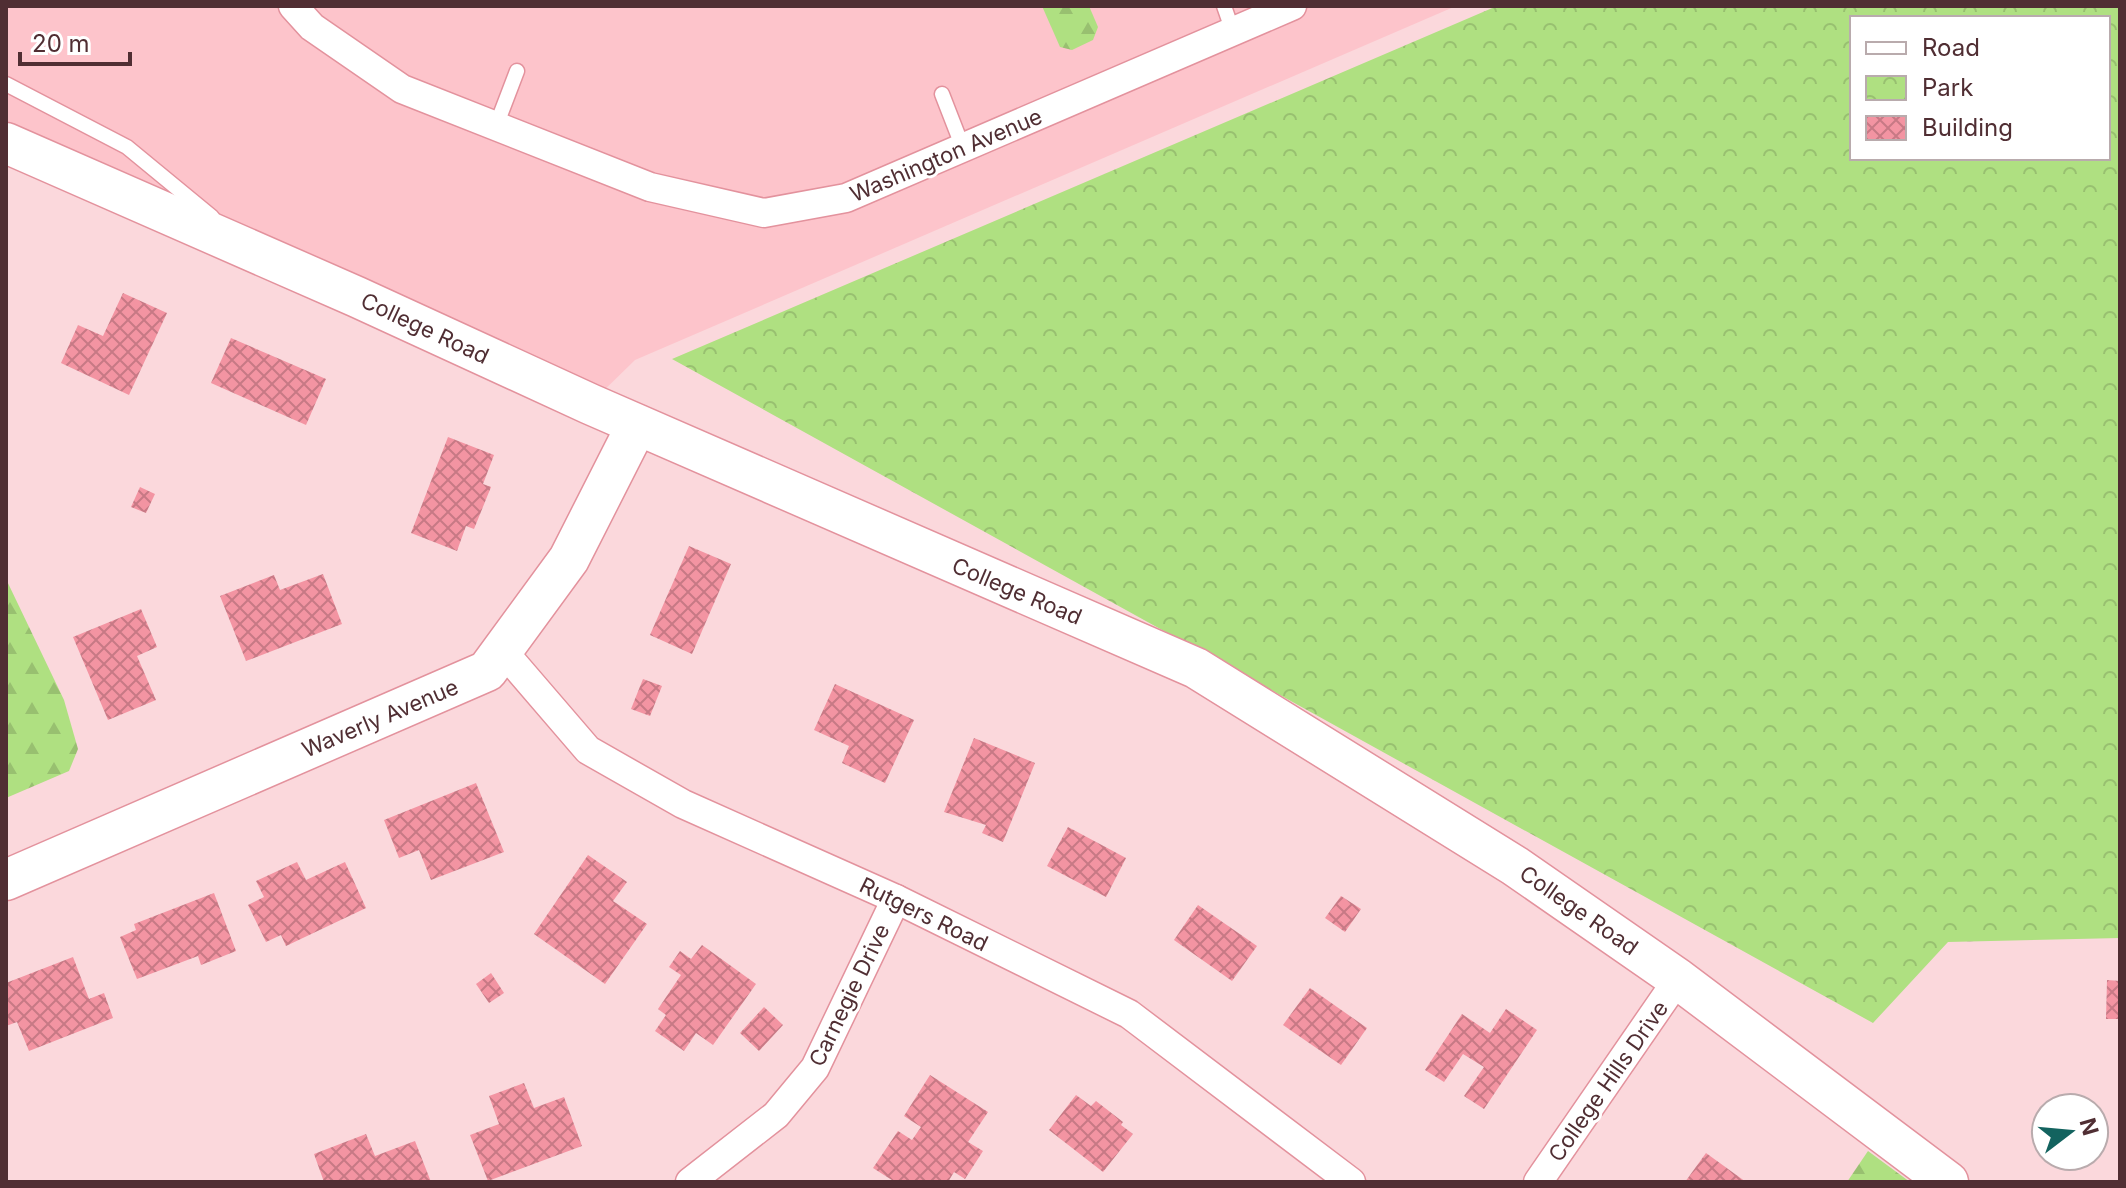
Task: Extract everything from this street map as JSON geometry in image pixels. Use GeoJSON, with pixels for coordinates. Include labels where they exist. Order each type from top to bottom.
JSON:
{"type":"FeatureCollection","features":[{"type":"Feature","properties":{"kind":"street","name":"Washington Avenue"},"geometry":{"type":"LineString","coordinates":[[293,6],[312,27],[402,89],[650,187],[764,213],[846,198],[963,148],[1229,19],[1292,6]]}},
{"type":"Feature","properties":{"kind":"street","name":"College Road"},"geometry":{"type":"LineString","coordinates":[[6,143],[637,425],[1196,668],[1502,858],[1678,979],[1948,1182]]}},
{"type":"Feature","properties":{"kind":"street","name":"Waverly Avenue"},"geometry":{"type":"LineString","coordinates":[[6,880],[483,673],[569,559],[637,425]]}},
{"type":"Feature","properties":{"kind":"street","name":"Rutgers Road"},"geometry":{"type":"LineString","coordinates":[[502,650],[588,750],[683,804],[896,899],[1129,1014],[1351,1182]]}},
{"type":"Feature","properties":{"kind":"street","name":"Carnegie Drive"},"geometry":{"type":"LineString","coordinates":[[690,1182],[776,1115],[815,1068],[896,899]]}},
{"type":"Feature","properties":{"kind":"street","name":"College Hills Drive"},"geometry":{"type":"LineString","coordinates":[[1538,1182],[1678,979]]}},
{"type":"Feature","properties":{"kind":"lane"},"geometry":{"type":"LineString","coordinates":[[496,126],[517,71]]}},
{"type":"Feature","properties":{"kind":"lane"},"geometry":{"type":"LineString","coordinates":[[6,84],[127,147],[256,253]]}},
{"type":"Feature","properties":{"kind":"lane"},"geometry":{"type":"LineString","coordinates":[[942,94],[963,148]]}},
{"type":"Feature","properties":{"kind":"shaded area"},"geometry":{"type":"Polygon","coordinates":[[[6,6],[1456,6],[635,360],[590,404],[6,143],[6,6]]]}},
{"type":"Feature","properties":{"kind":"green space"},"geometry":{"type":"Polygon","coordinates":[[[1042,6],[1089,6],[1098,27],[1093,40],[1072,50],[1060,47],[1042,6]]]}},
{"type":"Feature","properties":{"kind":"green space"},"geometry":{"type":"Polygon","coordinates":[[[1497,6],[2120,6],[2120,938],[1948,942],[1873,1023],[672,359],[1497,6]]]}},
{"type":"Feature","properties":{"kind":"green space"},"geometry":{"type":"Polygon","coordinates":[[[6,579],[64,700],[78,749],[69,771],[6,798],[6,579]]]}},
{"type":"Feature","properties":{"kind":"green space"},"geometry":{"type":"Polygon","coordinates":[[[1868,1151],[1910,1182],[1847,1182],[1868,1151]]]}},
{"type":"Feature","properties":{"kind":"building"},"geometry":{"type":"Polygon","coordinates":[[[123,293],[167,313],[129,395],[61,363],[78,325],[103,336],[123,293]]]}},
{"type":"Feature","properties":{"kind":"building"},"geometry":{"type":"Polygon","coordinates":[[[231,338],[326,379],[306,425],[211,383],[231,338]]]}},
{"type":"Feature","properties":{"kind":"building"},"geometry":{"type":"Polygon","coordinates":[[[448,437],[494,455],[483,484],[491,487],[474,529],[466,526],[457,551],[411,533],[448,437]]]}},
{"type":"Feature","properties":{"kind":"building"},"geometry":{"type":"Polygon","coordinates":[[[140,487],[155,494],[146,513],[131,507],[140,487]]]}},
{"type":"Feature","properties":{"kind":"building"},"geometry":{"type":"Polygon","coordinates":[[[689,546],[731,564],[692,654],[650,635],[689,546]]]}},
{"type":"Feature","properties":{"kind":"building"},"geometry":{"type":"Polygon","coordinates":[[[323,574],[342,624],[246,661],[220,596],[274,575],[280,590],[323,574]]]}},
{"type":"Feature","properties":{"kind":"building"},"geometry":{"type":"Polygon","coordinates":[[[141,609],[157,647],[137,656],[156,700],[108,720],[73,637],[141,609]]]}},
{"type":"Feature","properties":{"kind":"building"},"geometry":{"type":"Polygon","coordinates":[[[643,679],[662,686],[650,716],[631,709],[643,679]]]}},
{"type":"Feature","properties":{"kind":"building"},"geometry":{"type":"Polygon","coordinates":[[[835,684],[914,720],[885,783],[842,763],[849,746],[814,730],[835,684]]]}},
{"type":"Feature","properties":{"kind":"building"},"geometry":{"type":"Polygon","coordinates":[[[974,738],[1035,763],[1003,842],[982,833],[986,825],[944,812],[974,738]]]}},
{"type":"Feature","properties":{"kind":"building"},"geometry":{"type":"Polygon","coordinates":[[[476,783],[504,852],[431,880],[419,850],[399,858],[384,820],[476,783]]]}},
{"type":"Feature","properties":{"kind":"building"},"geometry":{"type":"Polygon","coordinates":[[[1068,827],[1126,858],[1106,897],[1047,866],[1068,827]]]}},
{"type":"Feature","properties":{"kind":"building"},"geometry":{"type":"Polygon","coordinates":[[[588,855],[627,882],[613,901],[647,924],[605,984],[534,934],[588,855]]]}},
{"type":"Feature","properties":{"kind":"building"},"geometry":{"type":"Polygon","coordinates":[[[297,862],[306,880],[345,862],[366,908],[286,946],[281,935],[266,942],[248,905],[264,897],[256,881],[297,862]]]}},
{"type":"Feature","properties":{"kind":"building"},"geometry":{"type":"Polygon","coordinates":[[[214,893],[236,951],[201,965],[198,956],[137,979],[120,937],[136,930],[134,924],[214,893]]]}},
{"type":"Feature","properties":{"kind":"building"},"geometry":{"type":"Polygon","coordinates":[[[1341,896],[1361,909],[1345,932],[1325,918],[1341,896]]]}},
{"type":"Feature","properties":{"kind":"building"},"geometry":{"type":"Polygon","coordinates":[[[1198,905],[1257,946],[1232,981],[1174,940],[1198,905]]]}},
{"type":"Feature","properties":{"kind":"building"},"geometry":{"type":"Polygon","coordinates":[[[702,945],[756,984],[713,1045],[696,1033],[684,1051],[655,1031],[666,1015],[658,1009],[681,975],[669,967],[680,951],[691,959],[702,945]]]}},
{"type":"Feature","properties":{"kind":"building"},"geometry":{"type":"Polygon","coordinates":[[[73,957],[89,999],[104,993],[113,1018],[29,1051],[17,1022],[6,1026],[6,983],[73,957]]]}},
{"type":"Feature","properties":{"kind":"building"},"geometry":{"type":"Polygon","coordinates":[[[491,973],[504,993],[489,1003],[476,984],[491,973]]]}},
{"type":"Feature","properties":{"kind":"building"},"geometry":{"type":"Polygon","coordinates":[[[2107,980],[2120,981],[2120,1019],[2106,1019],[2107,980]]]}},
{"type":"Feature","properties":{"kind":"building"},"geometry":{"type":"Polygon","coordinates":[[[1310,988],[1367,1028],[1341,1065],[1283,1025],[1310,988]]]}},
{"type":"Feature","properties":{"kind":"building"},"geometry":{"type":"Polygon","coordinates":[[[764,1007],[783,1025],[759,1051],[740,1033],[764,1007]]]}},
{"type":"Feature","properties":{"kind":"building"},"geometry":{"type":"Polygon","coordinates":[[[1506,1009],[1537,1030],[1484,1109],[1464,1096],[1484,1067],[1463,1054],[1444,1082],[1425,1070],[1462,1014],[1490,1033],[1506,1009]]]}},
{"type":"Feature","properties":{"kind":"building"},"geometry":{"type":"Polygon","coordinates":[[[930,1075],[988,1112],[968,1142],[983,1151],[965,1179],[954,1172],[948,1182],[895,1182],[873,1168],[898,1131],[912,1140],[921,1127],[904,1116],[930,1075]]]}},
{"type":"Feature","properties":{"kind":"building"},"geometry":{"type":"Polygon","coordinates":[[[524,1083],[534,1108],[564,1097],[582,1146],[488,1181],[470,1135],[499,1124],[489,1096],[524,1083]]]}},
{"type":"Feature","properties":{"kind":"building"},"geometry":{"type":"Polygon","coordinates":[[[1076,1095],[1091,1106],[1096,1101],[1133,1134],[1103,1172],[1049,1130],[1076,1095]]]}},
{"type":"Feature","properties":{"kind":"building"},"geometry":{"type":"Polygon","coordinates":[[[366,1134],[375,1156],[415,1141],[431,1182],[324,1182],[314,1154],[366,1134]]]}},
{"type":"Feature","properties":{"kind":"building"},"geometry":{"type":"Polygon","coordinates":[[[1706,1153],[1746,1182],[1685,1182],[1706,1153]]]}}]}
